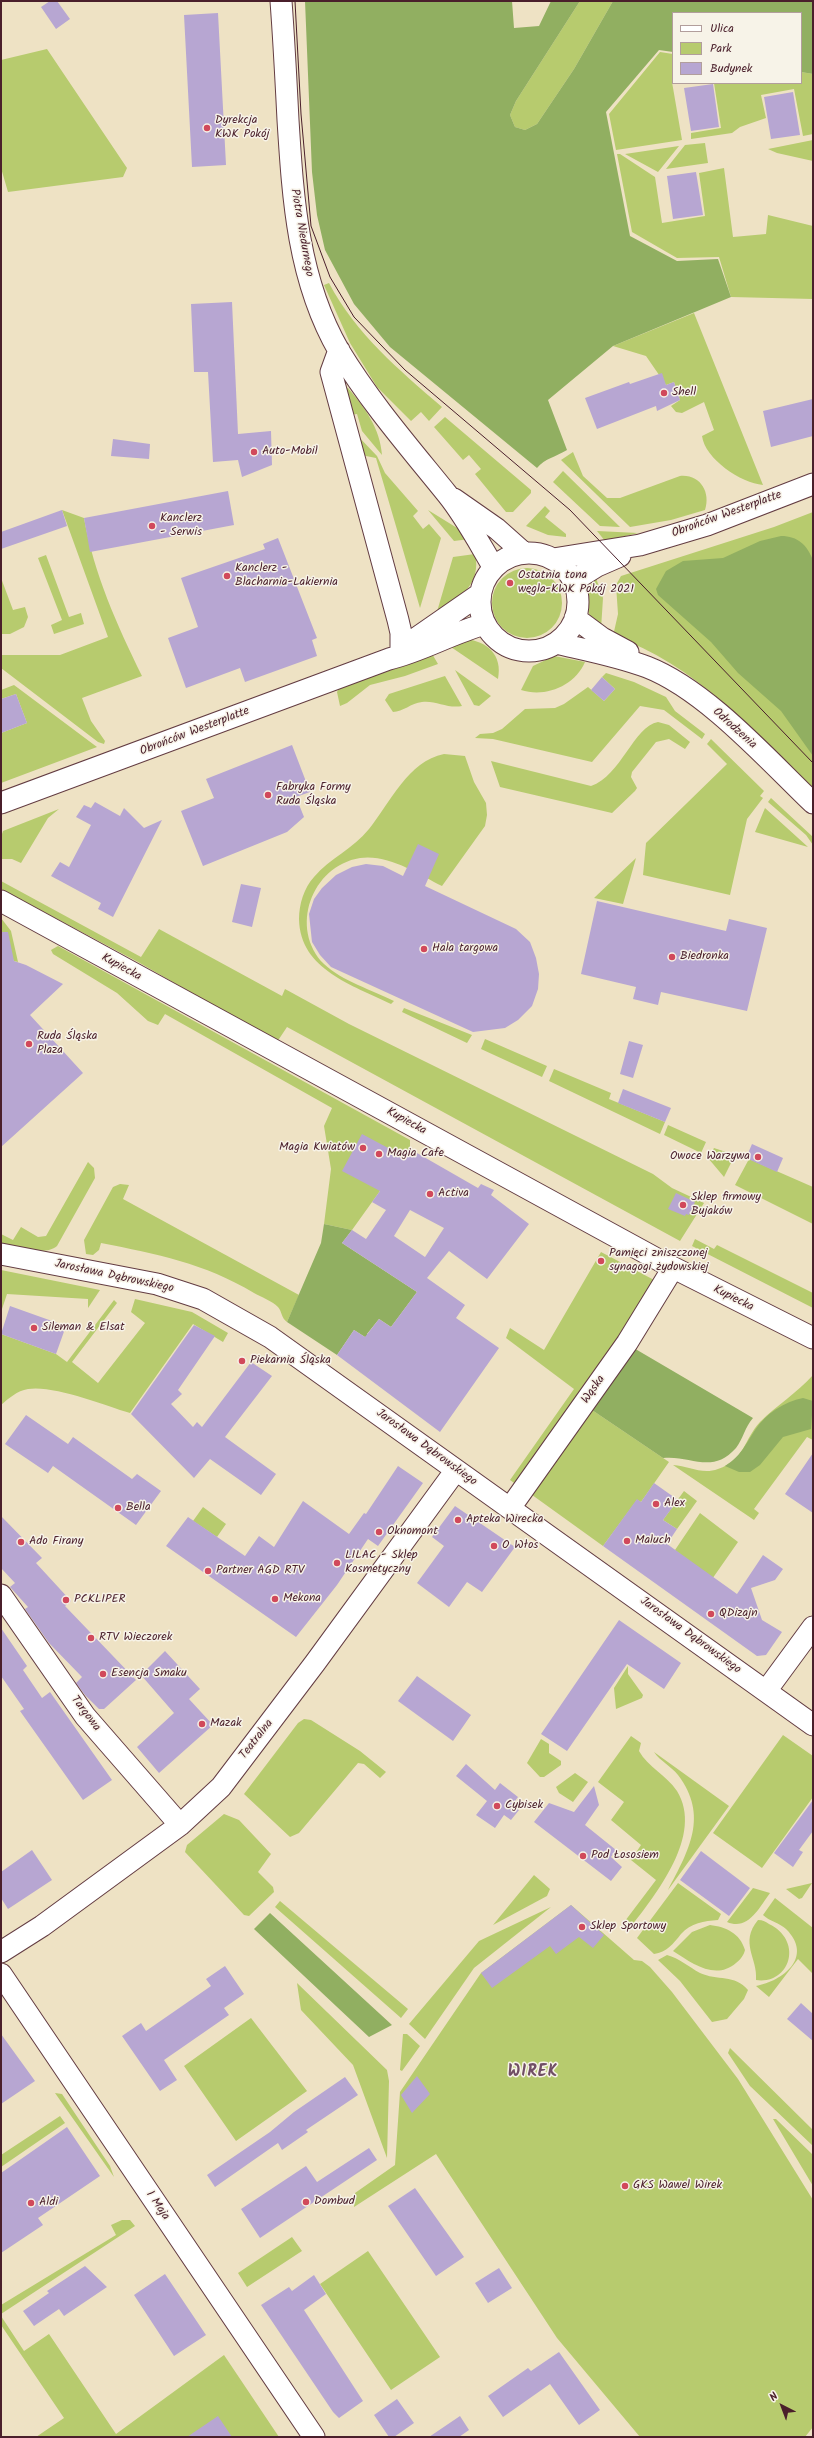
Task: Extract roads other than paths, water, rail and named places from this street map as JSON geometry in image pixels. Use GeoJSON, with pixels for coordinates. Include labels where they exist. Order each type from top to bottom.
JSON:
{"type":"FeatureCollection","features":[{"type":"Feature","properties":{"kind":"street","name":"Piotra Niedurnego"},"geometry":{"type":"LineString","coordinates":[[281,1],[291,174],[296,224],[308,280],[339,350],[385,419],[447,494],[494,568]]}},
{"type":"Feature","properties":{"kind":"street"},"geometry":{"type":"LineString","coordinates":[[339,350],[331,372],[401,633],[395,654]]}},
{"type":"Feature","properties":{"kind":"street","name":"Obrońców Westerplatte"},"geometry":{"type":"LineString","coordinates":[[553,559],[640,545],[707,525],[813,484]]}},
{"type":"Feature","properties":{"kind":"street","name":"Piotra Niedurnego"},"geometry":{"type":"LineString","coordinates":[[447,494],[497,529],[524,553]]}},
{"type":"Feature","properties":{"kind":"street","name":"Obrońców Westerplatte"},"geometry":{"type":"LineString","coordinates":[[573,581],[597,566],[640,545]]}},
{"type":"Feature","properties":{"kind":"street"},"geometry":{"type":"LineString","coordinates":[[524,553],[539,554],[553,559],[565,569],[573,581],[577,595],[574,618],[570,628],[556,642],[542,649],[519,649],[505,645],[485,624],[480,608],[480,594],[494,568],[506,558],[524,553]]}},
{"type":"Feature","properties":{"kind":"street","name":"Obrońców Westerplatte"},"geometry":{"type":"LineString","coordinates":[[1,803],[395,654],[480,594]]}},
{"type":"Feature","properties":{"kind":"street","name":"Odrodzenia"},"geometry":{"type":"LineString","coordinates":[[574,618],[602,638],[628,652],[646,666],[664,675],[705,703],[813,803]]}},
{"type":"Feature","properties":{"kind":"street","name":"Obrońców Westerplatte"},"geometry":{"type":"LineString","coordinates":[[395,654],[413,653],[467,629],[485,624]]}},
{"type":"Feature","properties":{"kind":"street","name":"Odrodzenia"},"geometry":{"type":"LineString","coordinates":[[556,642],[646,666]]}},
{"type":"Feature","properties":{"kind":"street","name":"Kupiecka"},"geometry":{"type":"LineString","coordinates":[[1,901],[673,1268],[813,1338]]}},
{"type":"Feature","properties":{"kind":"street","name":"Jarosława Dąbrowskiego"},"geometry":{"type":"LineString","coordinates":[[1,1254],[157,1284],[202,1299],[270,1337],[813,1725]]}},
{"type":"Feature","properties":{"kind":"street","name":"Wąska"},"geometry":{"type":"LineString","coordinates":[[510,1508],[627,1343],[673,1268]]}},
{"type":"Feature","properties":{"kind":"street","name":"Teatralna"},"geometry":{"type":"LineString","coordinates":[[1,1952],[42,1926],[180,1825],[226,1781],[315,1663],[456,1470]]}},
{"type":"Feature","properties":{"kind":"street","name":"Targowa"},"geometry":{"type":"LineString","coordinates":[[1,1595],[85,1716],[180,1825]]}},
{"type":"Feature","properties":{"kind":"street"},"geometry":{"type":"LineString","coordinates":[[766,1691],[813,1627]]}},
{"type":"Feature","properties":{"kind":"street","name":"1 Maja"},"geometry":{"type":"LineString","coordinates":[[1,1974],[314,2437]]}},
{"type":"Feature","properties":{"kind":"tram line"},"geometry":{"type":"LineString","coordinates":[[295,1],[301,114],[311,226],[330,277],[354,317],[405,370],[570,510],[813,763]]}},
{"type":"Feature","properties":{"kind":"place","name":"Dyrekcja KWK Pokój"},"geometry":{"type":"Point","coordinates":[207,128]}},
{"type":"Feature","properties":{"kind":"place","name":"Shell"},"geometry":{"type":"Point","coordinates":[664,393]}},
{"type":"Feature","properties":{"kind":"place","name":"Auto-Mobil"},"geometry":{"type":"Point","coordinates":[254,452]}},
{"type":"Feature","properties":{"kind":"place","name":"Kanclerz - Serwis"},"geometry":{"type":"Point","coordinates":[152,526]}},
{"type":"Feature","properties":{"kind":"place","name":"Kanclerz - Blacharnia-Lakiernia"},"geometry":{"type":"Point","coordinates":[227,576]}},
{"type":"Feature","properties":{"kind":"place","name":"Ostatnia tona węgla-KWK Pokój 2021"},"geometry":{"type":"Point","coordinates":[510,583]}},
{"type":"Feature","properties":{"kind":"place","name":"Fabryka Formy Ruda Śląska"},"geometry":{"type":"Point","coordinates":[268,795]}},
{"type":"Feature","properties":{"kind":"place","name":"Hala targowa"},"geometry":{"type":"Point","coordinates":[424,949]}},
{"type":"Feature","properties":{"kind":"place","name":"Biedronka"},"geometry":{"type":"Point","coordinates":[672,957]}},
{"type":"Feature","properties":{"kind":"place","name":"Ruda Śląska Plaza"},"geometry":{"type":"Point","coordinates":[29,1044]}},
{"type":"Feature","properties":{"kind":"place","name":"Magia Kwiatów"},"geometry":{"type":"Point","coordinates":[363,1148]}},
{"type":"Feature","properties":{"kind":"place","name":"Magia Cafe"},"geometry":{"type":"Point","coordinates":[379,1154]}},
{"type":"Feature","properties":{"kind":"place","name":"Owoce Warzywa"},"geometry":{"type":"Point","coordinates":[758,1157]}},
{"type":"Feature","properties":{"kind":"place","name":"Activa"},"geometry":{"type":"Point","coordinates":[430,1194]}},
{"type":"Feature","properties":{"kind":"place","name":"Sklep firmowy Bujaków"},"geometry":{"type":"Point","coordinates":[683,1205]}},
{"type":"Feature","properties":{"kind":"place","name":"Pamięci zniszczonej synagogi żydowskiej"},"geometry":{"type":"Point","coordinates":[601,1261]}},
{"type":"Feature","properties":{"kind":"place","name":"Sileman & Elsat"},"geometry":{"type":"Point","coordinates":[34,1328]}},
{"type":"Feature","properties":{"kind":"place","name":"Piekarnia Śląska"},"geometry":{"type":"Point","coordinates":[242,1361]}},
{"type":"Feature","properties":{"kind":"place","name":"Alex"},"geometry":{"type":"Point","coordinates":[656,1504]}},
{"type":"Feature","properties":{"kind":"place","name":"Bella"},"geometry":{"type":"Point","coordinates":[118,1508]}},
{"type":"Feature","properties":{"kind":"place","name":"Apteka Wirecka"},"geometry":{"type":"Point","coordinates":[458,1520]}},
{"type":"Feature","properties":{"kind":"place","name":"Oknomont"},"geometry":{"type":"Point","coordinates":[379,1532]}},
{"type":"Feature","properties":{"kind":"place","name":"Maluch"},"geometry":{"type":"Point","coordinates":[627,1541]}},
{"type":"Feature","properties":{"kind":"place","name":"Ado Firany"},"geometry":{"type":"Point","coordinates":[21,1542]}},
{"type":"Feature","properties":{"kind":"place","name":"O Włos"},"geometry":{"type":"Point","coordinates":[494,1546]}},
{"type":"Feature","properties":{"kind":"place","name":"LILAC - Sklep Kosmetyczny"},"geometry":{"type":"Point","coordinates":[337,1563]}},
{"type":"Feature","properties":{"kind":"place","name":"Partner AGD RTV"},"geometry":{"type":"Point","coordinates":[208,1571]}},
{"type":"Feature","properties":{"kind":"place","name":"Mekona"},"geometry":{"type":"Point","coordinates":[275,1599]}},
{"type":"Feature","properties":{"kind":"place","name":"PCKLIPER"},"geometry":{"type":"Point","coordinates":[66,1600]}},
{"type":"Feature","properties":{"kind":"place","name":"QDizajn"},"geometry":{"type":"Point","coordinates":[711,1614]}},
{"type":"Feature","properties":{"kind":"place","name":"RTV Wieczorek"},"geometry":{"type":"Point","coordinates":[91,1638]}},
{"type":"Feature","properties":{"kind":"place","name":"Esencja Smaku"},"geometry":{"type":"Point","coordinates":[103,1674]}},
{"type":"Feature","properties":{"kind":"place","name":"Mazak"},"geometry":{"type":"Point","coordinates":[202,1724]}},
{"type":"Feature","properties":{"kind":"place","name":"Cybisek"},"geometry":{"type":"Point","coordinates":[497,1806]}},
{"type":"Feature","properties":{"kind":"place","name":"Pod Łososiem"},"geometry":{"type":"Point","coordinates":[583,1856]}},
{"type":"Feature","properties":{"kind":"place","name":"Sklep Sportowy"},"geometry":{"type":"Point","coordinates":[582,1927]}},
{"type":"Feature","properties":{"kind":"place","name":"GKS Wawel Wirek"},"geometry":{"type":"Point","coordinates":[625,2186]}},
{"type":"Feature","properties":{"kind":"place","name":"Dombud"},"geometry":{"type":"Point","coordinates":[306,2202]}},
{"type":"Feature","properties":{"kind":"place","name":"Aldi"},"geometry":{"type":"Point","coordinates":[31,2203]}},
{"type":"Feature","properties":{"kind":"district","name":"WIREK"},"geometry":{"type":"Point","coordinates":[533,2073]}}]}
